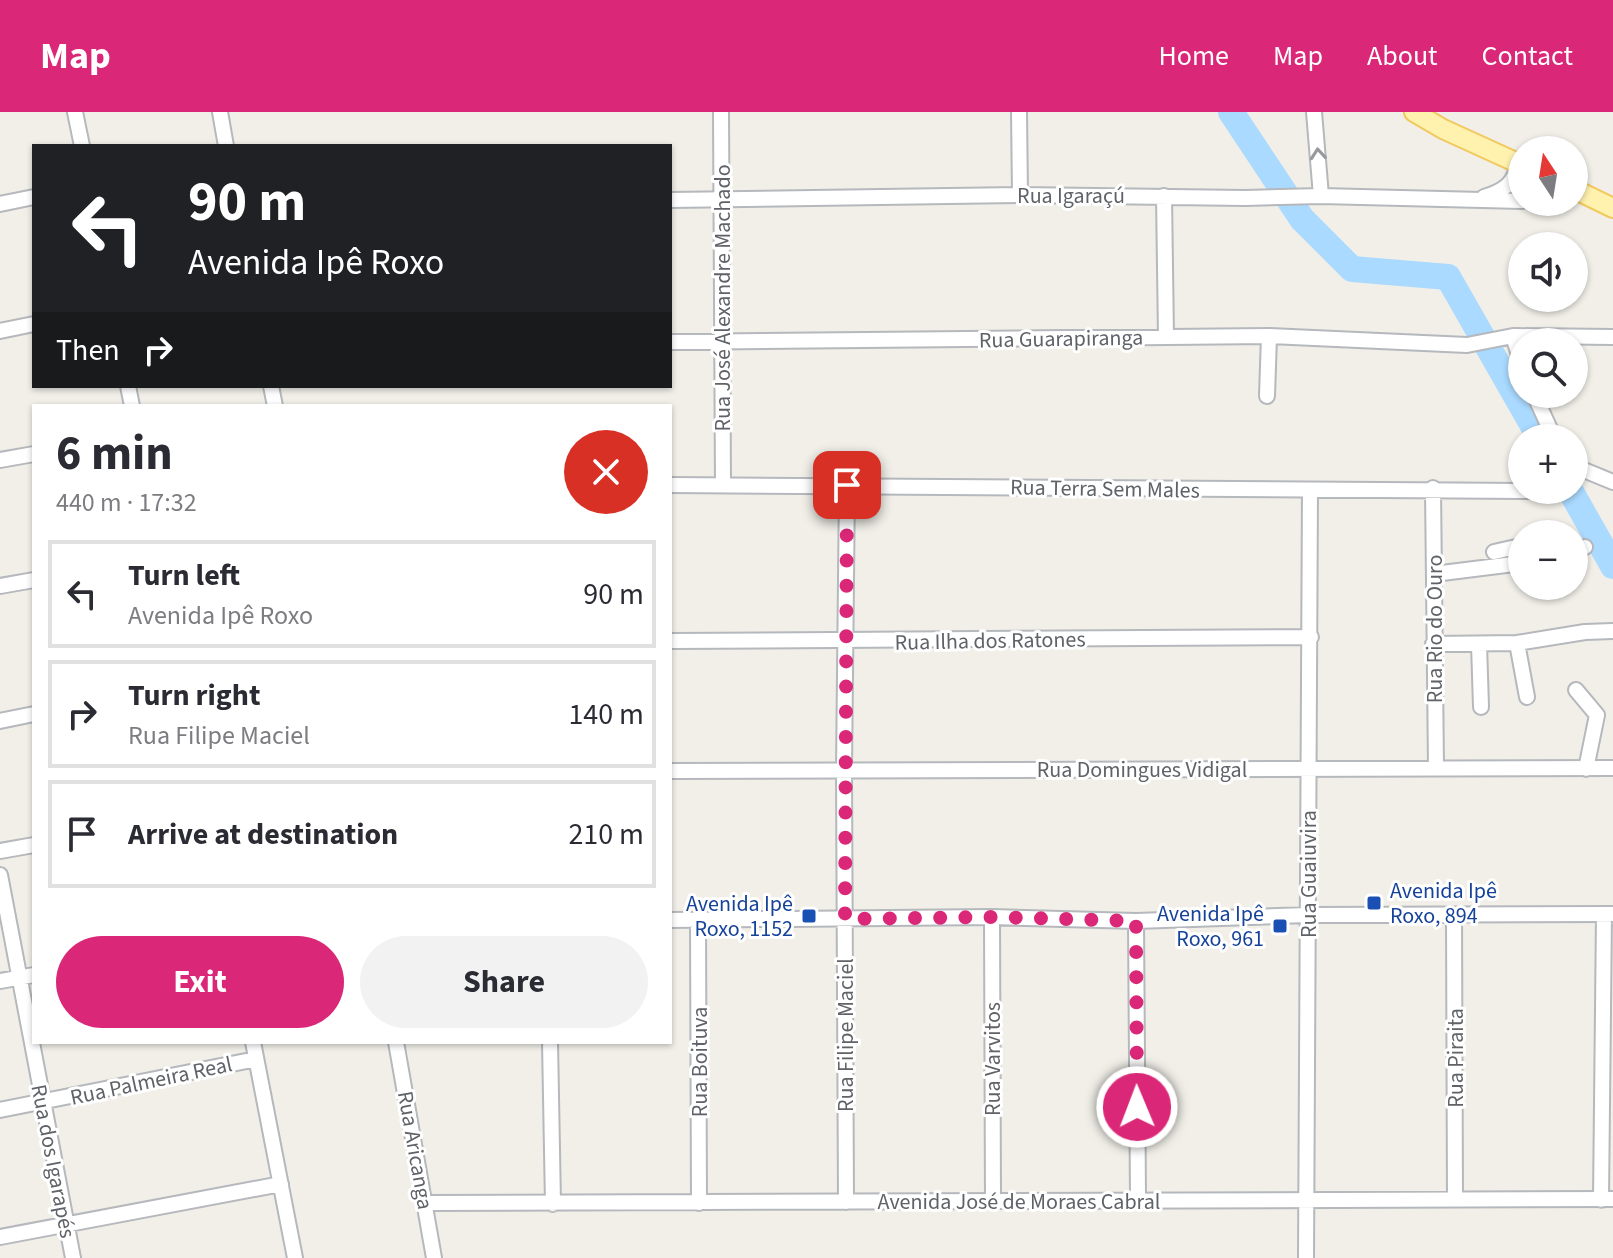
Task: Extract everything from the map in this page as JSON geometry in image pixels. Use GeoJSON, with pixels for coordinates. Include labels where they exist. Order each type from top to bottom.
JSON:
{"type":"FeatureCollection","features":[{"type":"Feature","properties":{"kind":"main road"},"geometry":{"type":"LineString","coordinates":[[1419,113],[1508,158]]}},
{"type":"Feature","properties":{"kind":"main road"},"geometry":{"type":"LineString","coordinates":[[1588,197],[1613,208]]}},
{"type":"Feature","properties":{"kind":"street"},"geometry":{"type":"LineString","coordinates":[[75,112],[82,144]]}},
{"type":"Feature","properties":{"kind":"street"},"geometry":{"type":"LineString","coordinates":[[220,112],[226,144]]}},
{"type":"Feature","properties":{"kind":"street","name":"Rua José Alexandre Machado"},"geometry":{"type":"LineString","coordinates":[[721,112],[723,485]]}},
{"type":"Feature","properties":{"kind":"street"},"geometry":{"type":"LineString","coordinates":[[1019,112],[1020,195]]}},
{"type":"Feature","properties":{"kind":"street"},"geometry":{"type":"LineString","coordinates":[[1314,112],[1318,196]]}},
{"type":"Feature","properties":{"kind":"street","name":"Rua Igaraçú"},"geometry":{"type":"LineString","coordinates":[[1472,201],[1508,186]]}},
{"type":"Feature","properties":{"kind":"street","name":"Rua Igaraçú"},"geometry":{"type":"LineString","coordinates":[[672,200],[1020,195],[1318,196],[1508,201]]}},
{"type":"Feature","properties":{"kind":"street"},"geometry":{"type":"LineString","coordinates":[[1164,196],[1166,337]]}},
{"type":"Feature","properties":{"kind":"street"},"geometry":{"type":"LineString","coordinates":[[0,204],[32,197]]}},
{"type":"Feature","properties":{"kind":"street"},"geometry":{"type":"LineString","coordinates":[[0,331],[32,324]]}},
{"type":"Feature","properties":{"kind":"street"},"geometry":{"type":"LineString","coordinates":[[1267,396],[1269,336]]}},
{"type":"Feature","properties":{"kind":"street","name":"Rua Guarapiranga"},"geometry":{"type":"LineString","coordinates":[[672,342],[1269,336],[1460,344],[1508,337]]}},
{"type":"Feature","properties":{"kind":"street"},"geometry":{"type":"LineString","coordinates":[[1588,337],[1613,337]]}},
{"type":"Feature","properties":{"kind":"street"},"geometry":{"type":"LineString","coordinates":[[0,460],[32,454]]}},
{"type":"Feature","properties":{"kind":"street"},"geometry":{"type":"LineString","coordinates":[[1588,472],[1613,482]]}},
{"type":"Feature","properties":{"kind":"street","name":"Rua Terra Sem Males"},"geometry":{"type":"LineString","coordinates":[[672,485],[1508,490]]}},
{"type":"Feature","properties":{"kind":"street","name":"Rua Filipe Maciel"},"geometry":{"type":"LineString","coordinates":[[846,1202],[844,770],[847,485]]}},
{"type":"Feature","properties":{"kind":"street","name":"Rua Rio do Ouro"},"geometry":{"type":"LineString","coordinates":[[1433,488],[1436,769]]}},
{"type":"Feature","properties":{"kind":"street","name":"Rua Guaiuvira"},"geometry":{"type":"LineString","coordinates":[[1306,1258],[1310,490]]}},
{"type":"Feature","properties":{"kind":"street"},"geometry":{"type":"LineString","coordinates":[[1494,552],[1508,549]]}},
{"type":"Feature","properties":{"kind":"street"},"geometry":{"type":"LineString","coordinates":[[1434,574],[1508,565]]}},
{"type":"Feature","properties":{"kind":"street"},"geometry":{"type":"LineString","coordinates":[[0,586],[32,580]]}},
{"type":"Feature","properties":{"kind":"street"},"geometry":{"type":"LineString","coordinates":[[1433,644],[1517,643],[1585,632],[1613,631]]}},
{"type":"Feature","properties":{"kind":"street","name":"Rua Ilha dos Ratones"},"geometry":{"type":"LineString","coordinates":[[672,641],[1311,637]]}},
{"type":"Feature","properties":{"kind":"street"},"geometry":{"type":"LineString","coordinates":[[1517,643],[1527,697]]}},
{"type":"Feature","properties":{"kind":"street"},"geometry":{"type":"LineString","coordinates":[[1479,644],[1481,707]]}},
{"type":"Feature","properties":{"kind":"street"},"geometry":{"type":"LineString","coordinates":[[1576,690],[1597,715],[1586,769]]}},
{"type":"Feature","properties":{"kind":"street"},"geometry":{"type":"LineString","coordinates":[[0,721],[32,714]]}},
{"type":"Feature","properties":{"kind":"street","name":"Rua Domingues Vidigal"},"geometry":{"type":"LineString","coordinates":[[672,771],[1613,768]]}},
{"type":"Feature","properties":{"kind":"street"},"geometry":{"type":"LineString","coordinates":[[0,851],[32,845]]}},
{"type":"Feature","properties":{"kind":"street","name":"Rua dos Igarapés"},"geometry":{"type":"LineString","coordinates":[[0,875],[27,976],[32,1015]]}},
{"type":"Feature","properties":{"kind":"street"},"geometry":{"type":"LineString","coordinates":[[672,920],[992,917],[1136,921],[1308,915],[1608,914],[1607,1200]]}},
{"type":"Feature","properties":{"kind":"street","name":"Rua Piraita"},"geometry":{"type":"LineString","coordinates":[[1454,915],[1455,1200]]}},
{"type":"Feature","properties":{"kind":"street","name":"Rua Varvitos"},"geometry":{"type":"LineString","coordinates":[[992,917],[993,1201]]}},
{"type":"Feature","properties":{"kind":"street","name":"Rua Boituva"},"geometry":{"type":"LineString","coordinates":[[698,920],[699,1203]]}},
{"type":"Feature","properties":{"kind":"street"},"geometry":{"type":"LineString","coordinates":[[1136,921],[1138,1199]]}},
{"type":"Feature","properties":{"kind":"street"},"geometry":{"type":"LineString","coordinates":[[0,981],[27,976]]}},
{"type":"Feature","properties":{"kind":"street","name":"Rua dos Igarapés"},"geometry":{"type":"LineString","coordinates":[[36,1044],[43,1102],[73,1258]]}},
{"type":"Feature","properties":{"kind":"street"},"geometry":{"type":"LineString","coordinates":[[253,1044],[295,1258]]}},
{"type":"Feature","properties":{"kind":"street","name":"Rua Aricanga"},"geometry":{"type":"LineString","coordinates":[[396,1044],[434,1258]]}},
{"type":"Feature","properties":{"kind":"street"},"geometry":{"type":"LineString","coordinates":[[550,1044],[553,1204]]}},
{"type":"Feature","properties":{"kind":"street","name":"Rua Palmeira Real"},"geometry":{"type":"LineString","coordinates":[[0,1110],[256,1059]]}},
{"type":"Feature","properties":{"kind":"street"},"geometry":{"type":"LineString","coordinates":[[0,1237],[281,1184]]}},
{"type":"Feature","properties":{"kind":"street","name":"Avenida José de Moraes Cabral"},"geometry":{"type":"LineString","coordinates":[[426,1203],[1607,1200]]}},
{"type":"Feature","properties":{"kind":"waterway"},"geometry":{"type":"LineString","coordinates":[[1231,112],[1302,219],[1352,269],[1448,277],[1532,424]]}},
{"type":"Feature","properties":{"kind":"waterway"},"geometry":{"type":"LineString","coordinates":[[1578,504],[1613,566]]}},
{"type":"Feature","properties":{"kind":"place","name":"Avenida Ipê Roxo, 894"},"geometry":{"type":"Point","coordinates":[1374,903]}},
{"type":"Feature","properties":{"kind":"place","name":"Avenida Ipê Roxo, 1152"},"geometry":{"type":"Point","coordinates":[809,916]}},
{"type":"Feature","properties":{"kind":"place","name":"Avenida Ipê Roxo, 961"},"geometry":{"type":"Point","coordinates":[1280,926]}},
{"type":"Feature","properties":{"kind":"route"},"geometry":{"type":"LineString","coordinates":[[847,485],[845,919],[992,917],[1136,921],[1137,1107]]}}]}
